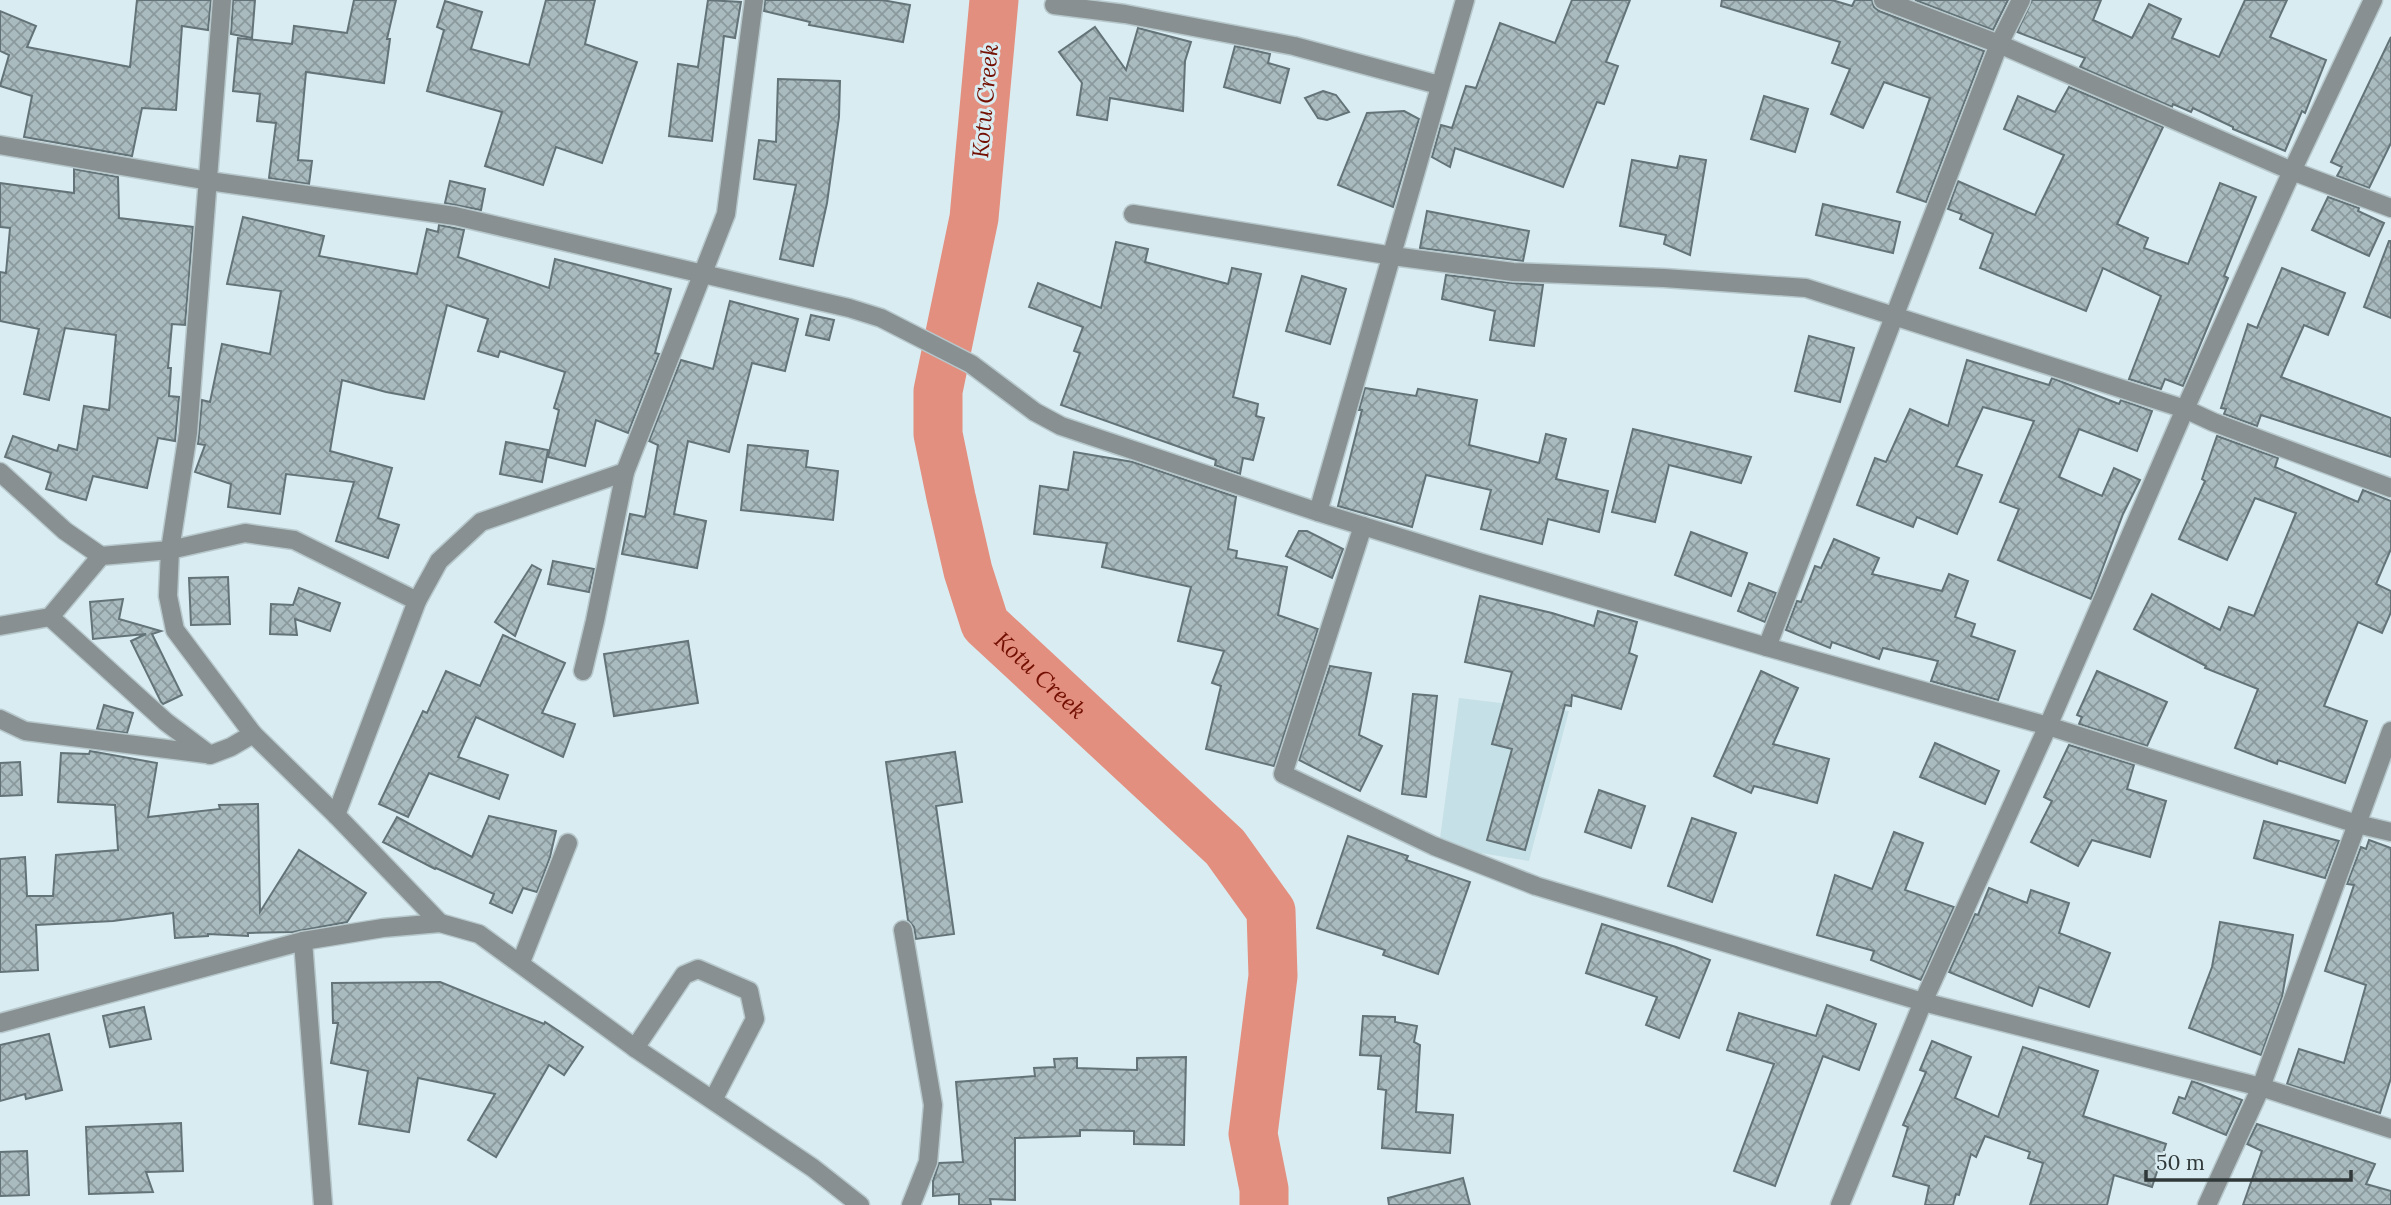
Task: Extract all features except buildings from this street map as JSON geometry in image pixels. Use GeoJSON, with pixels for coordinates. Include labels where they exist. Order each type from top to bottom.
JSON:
{"type":"FeatureCollection","features":[{"type":"Feature","properties":{"kind":"street"},"geometry":{"type":"LineString","coordinates":[[222,0],[188,433],[170,550],[168,596],[175,630],[253,734],[440,923]]}},
{"type":"Feature","properties":{"kind":"street"},"geometry":{"type":"LineString","coordinates":[[583,671],[596,621],[625,472],[726,214],[754,0]]}},
{"type":"Feature","properties":{"kind":"street"},"geometry":{"type":"LineString","coordinates":[[1318,512],[1465,0]]}},
{"type":"Feature","properties":{"kind":"street"},"geometry":{"type":"LineString","coordinates":[[1883,0],[2000,44],[2292,171],[2391,208]]}},
{"type":"Feature","properties":{"kind":"street"},"geometry":{"type":"LineString","coordinates":[[1767,647],[2000,44],[2021,0]]}},
{"type":"Feature","properties":{"kind":"street"},"geometry":{"type":"LineString","coordinates":[[1840,1205],[1923,1002],[2048,726],[2185,409],[2292,171],[2373,0]]}},
{"type":"Feature","properties":{"kind":"street"},"geometry":{"type":"LineString","coordinates":[[1054,5],[1125,14],[1294,46],[1439,85]]}},
{"type":"Feature","properties":{"kind":"street"},"geometry":{"type":"LineString","coordinates":[[0,145],[209,181],[454,216],[849,307],[922,337],[971,364],[1035,412],[1061,426],[1363,526],[1767,647],[2048,726],[2357,824],[2391,832]]}},
{"type":"Feature","properties":{"kind":"street"},"geometry":{"type":"LineString","coordinates":[[1133,214],[1393,256],[1513,272],[1639,276],[1806,288],[2185,409],[2213,422],[2391,488]]}},
{"type":"Feature","properties":{"kind":"street"},"geometry":{"type":"LineString","coordinates":[[0,472],[65,531],[101,556],[170,550],[245,533],[294,540],[417,601]]}},
{"type":"Feature","properties":{"kind":"street"},"geometry":{"type":"LineString","coordinates":[[336,815],[417,601],[439,561],[481,522],[625,472]]}},
{"type":"Feature","properties":{"kind":"street"},"geometry":{"type":"LineString","coordinates":[[1363,526],[1283,774],[1434,846],[1536,886],[1923,1002],[2261,1087],[2391,1129]]}},
{"type":"Feature","properties":{"kind":"street"},"geometry":{"type":"LineString","coordinates":[[0,625],[50,617],[101,556]]}},
{"type":"Feature","properties":{"kind":"street"},"geometry":{"type":"LineString","coordinates":[[50,617],[166,722],[210,755]]}},
{"type":"Feature","properties":{"kind":"street"},"geometry":{"type":"LineString","coordinates":[[0,719],[25,731],[210,755],[253,734]]}},
{"type":"Feature","properties":{"kind":"street"},"geometry":{"type":"LineString","coordinates":[[2207,1205],[2261,1087],[2391,732]]}},
{"type":"Feature","properties":{"kind":"street"},"geometry":{"type":"LineString","coordinates":[[521,962],[568,843]]}},
{"type":"Feature","properties":{"kind":"street"},"geometry":{"type":"LineString","coordinates":[[0,1023],[303,941],[383,928],[440,923],[479,934],[521,962],[635,1048],[813,1168],[860,1205]]}},
{"type":"Feature","properties":{"kind":"street"},"geometry":{"type":"LineString","coordinates":[[903,930],[933,1105],[928,1162],[911,1205]]}},
{"type":"Feature","properties":{"kind":"street"},"geometry":{"type":"LineString","coordinates":[[303,941],[323,1205]]}},
{"type":"Feature","properties":{"kind":"street"},"geometry":{"type":"LineString","coordinates":[[635,1048],[684,975],[698,969],[749,991],[755,1019],[713,1100]]}},
{"type":"Feature","properties":{"kind":"shaded area"},"geometry":{"type":"Polygon","coordinates":[[[1459,698],[1569,711],[1529,861],[1439,846],[1459,698]]]}},
{"type":"Feature","properties":{"kind":"waterway","name":"Kotu Creek"},"geometry":{"type":"LineString","coordinates":[[994,0],[974,218],[938,391],[938,434],[951,497],[968,571],[985,624],[1225,847],[1271,911],[1273,976],[1253,1134],[1264,1189],[1264,1205]]}}]}
